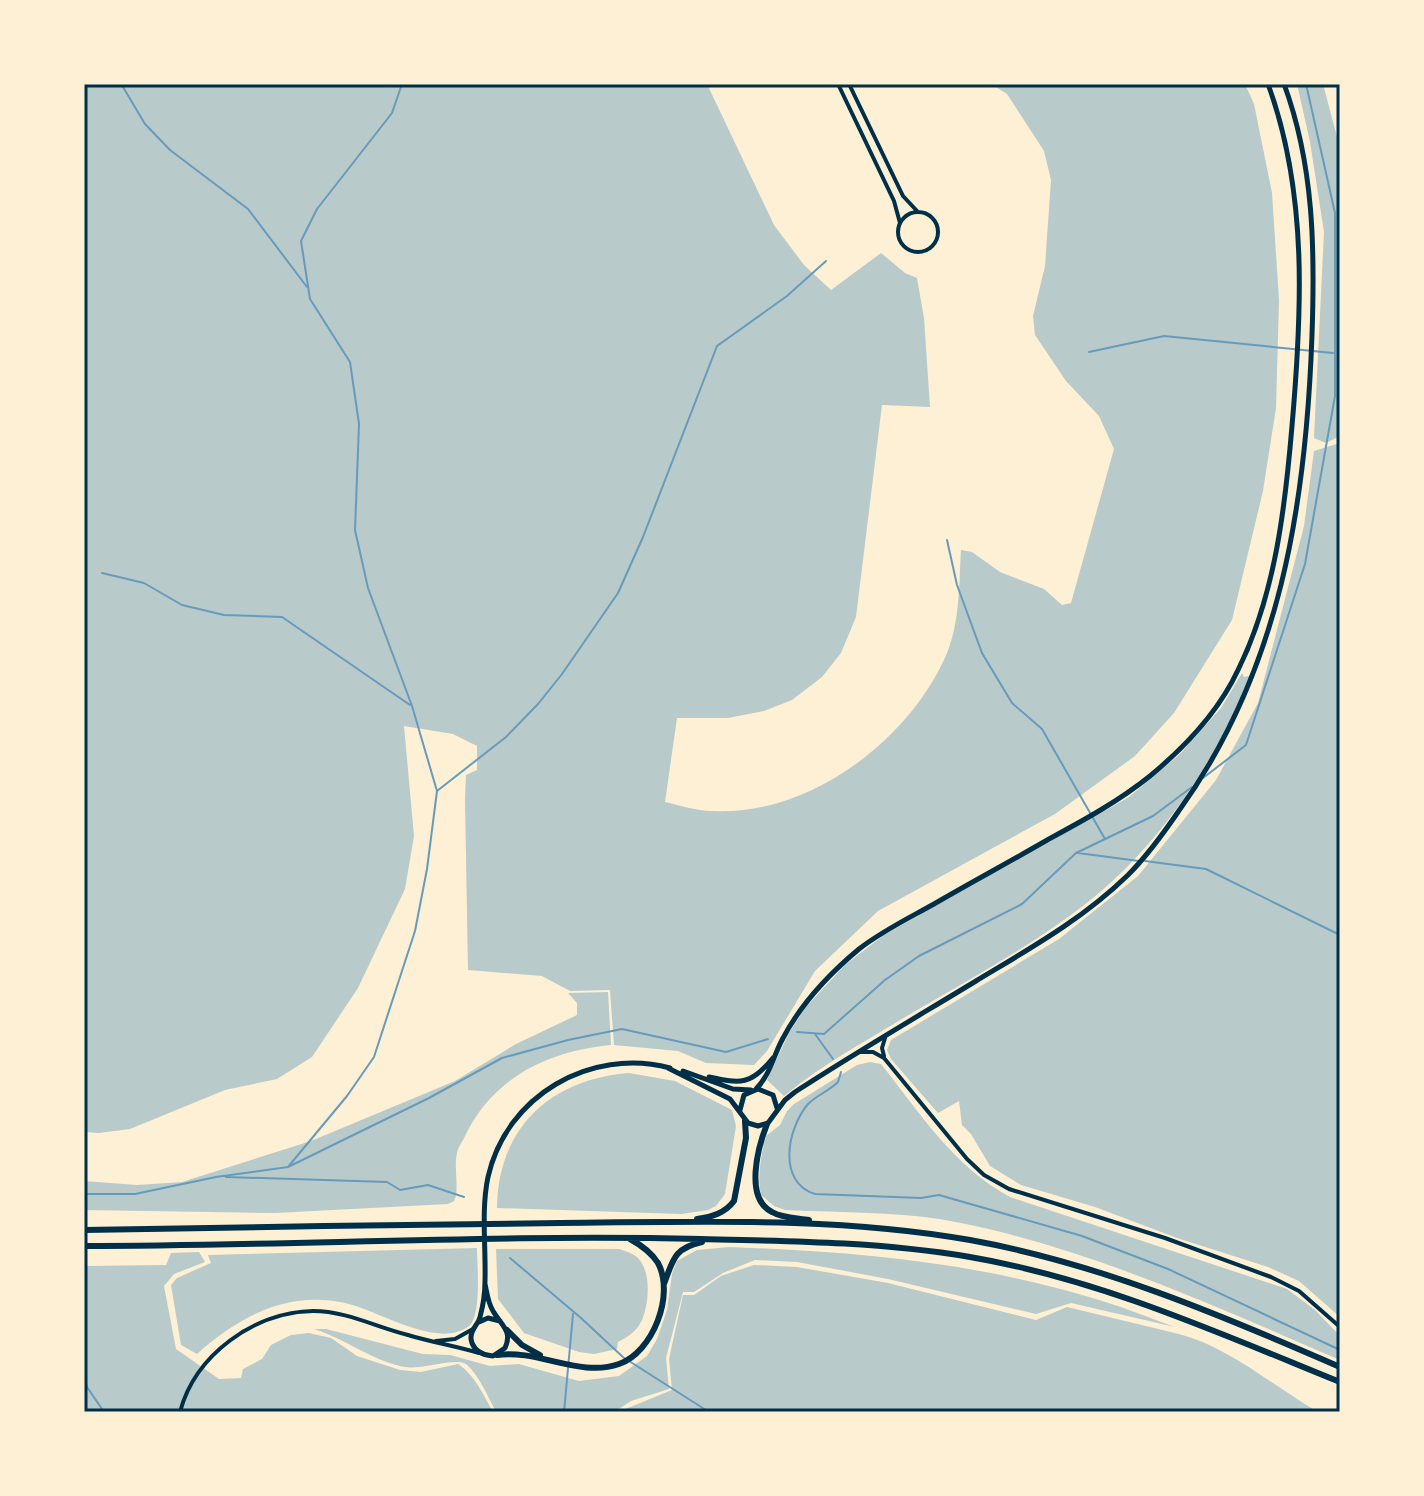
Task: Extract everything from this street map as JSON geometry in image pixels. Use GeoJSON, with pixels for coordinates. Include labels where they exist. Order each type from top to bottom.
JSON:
{"type":"FeatureCollection","features":[{"type":"Feature","properties":{"kind":"highway"},"geometry":{"type":"LineString","coordinates":[[665,1222],[703,1218],[728,1209],[738,1192],[746,1138],[745,1121]]}},
{"type":"Feature","properties":{"kind":"highway"},"geometry":{"type":"LineString","coordinates":[[767,1124],[756,1175],[761,1204],[770,1212],[832,1224],[937,1235],[1068,1263],[1160,1294],[1340,1367]]}},
{"type":"Feature","properties":{"kind":"highway"},"geometry":{"type":"LineString","coordinates":[[84,1230],[665,1222],[832,1224]]}},
{"type":"Feature","properties":{"kind":"highway"},"geometry":{"type":"LineString","coordinates":[[627,1237],[656,1260],[663,1287]]}},
{"type":"Feature","properties":{"kind":"highway"},"geometry":{"type":"LineString","coordinates":[[84,1246],[627,1237],[868,1243],[971,1257],[1062,1277],[1146,1305],[1340,1382]]}},
{"type":"Feature","properties":{"kind":"highway"},"geometry":{"type":"LineString","coordinates":[[497,1355],[517,1353],[595,1368],[629,1359],[647,1343],[653,1330],[672,1262],[688,1245],[718,1240]]}},
{"type":"Feature","properties":{"kind":"highway"},"geometry":{"type":"LineString","coordinates":[[507,1330],[522,1345],[547,1358]]}},
{"type":"Feature","properties":{"kind":"main road"},"geometry":{"type":"LineString","coordinates":[[740,1110],[741,1100],[766,1077],[793,1021],[807,1002],[862,947],[884,931],[1130,791],[1184,744],[1213,710],[1237,673],[1259,623],[1274,562],[1287,476],[1296,369],[1297,219],[1288,150],[1268,84]]}},
{"type":"Feature","properties":{"kind":"main road"},"geometry":{"type":"LineString","coordinates":[[668,1068],[721,1094],[740,1110],[745,1121],[756,1126],[767,1124],[788,1097],[1075,920],[1129,874],[1160,837],[1208,769],[1253,677],[1274,619],[1288,562],[1305,442],[1312,357],[1314,251],[1311,208],[1299,132],[1284,84]]}},
{"type":"Feature","properties":{"kind":"main road"},"geometry":{"type":"LineString","coordinates":[[485,1284],[491,1307],[507,1330],[507,1345],[497,1355],[481,1353],[472,1344],[485,1284],[486,1195],[490,1169],[500,1142],[517,1116],[541,1093],[564,1079],[600,1066],[632,1062],[727,1081],[744,1081],[759,1073],[776,1054]]}},
{"type":"Feature","properties":{"kind":"main road"},"geometry":{"type":"LineString","coordinates":[[689,1073],[733,1089],[764,1089],[773,1095],[777,1103],[776,1113]]}},
{"type":"Feature","properties":{"kind":"main road"},"geometry":{"type":"LineString","coordinates":[[476,1326],[488,1318],[501,1322]]}},
{"type":"Feature","properties":{"kind":"street"},"geometry":{"type":"LineString","coordinates":[[838,84],[894,201],[900,223],[898,235],[904,246],[915,252],[928,250],[937,241],[938,228],[931,216],[918,212],[903,196],[849,84]]}},
{"type":"Feature","properties":{"kind":"street"},"geometry":{"type":"LineString","coordinates":[[900,223],[906,216],[918,212]]}},
{"type":"Feature","properties":{"kind":"street"},"geometry":{"type":"LineString","coordinates":[[884,1058],[883,1044],[888,1034]]}},
{"type":"Feature","properties":{"kind":"street"},"geometry":{"type":"LineString","coordinates":[[857,1053],[873,1052],[884,1058],[967,1159],[996,1182],[1271,1277],[1299,1291],[1340,1327]]}},
{"type":"Feature","properties":{"kind":"street"},"geometry":{"type":"LineString","coordinates":[[180,1412],[198,1374],[219,1350],[244,1332],[278,1317],[313,1311],[334,1313],[481,1353]]}},
{"type":"Feature","properties":{"kind":"street"},"geometry":{"type":"LineString","coordinates":[[430,1341],[455,1339],[476,1326]]}},
{"type":"Feature","properties":{"kind":"shaded area"},"geometry":{"type":"Polygon","coordinates":[[[84,84],[707,84],[774,225],[804,265],[831,290],[881,253],[905,273],[917,278],[924,318],[930,407],[882,405],[856,617],[841,653],[822,677],[792,700],[764,711],[728,718],[677,718],[665,802],[712,811],[748,809],[785,801],[819,786],[852,766],[909,715],[931,685],[951,641],[958,602],[961,550],[972,552],[1000,572],[1044,589],[1062,605],[1071,603],[1114,449],[1099,416],[1066,381],[1035,335],[1033,316],[1045,266],[1051,180],[1044,151],[1007,94],[991,84],[1245,84],[1254,104],[1272,193],[1279,300],[1276,408],[1263,491],[1232,620],[1174,713],[1135,756],[1055,814],[878,911],[815,971],[767,1051],[754,1065],[706,1063],[678,1051],[614,1045],[610,990],[570,991],[542,976],[468,970],[465,799],[466,775],[477,770],[477,746],[453,734],[404,726],[414,836],[405,889],[358,988],[312,1057],[277,1079],[225,1090],[130,1129],[84,1132],[84,84]]]}},
{"type":"Feature","properties":{"kind":"shaded area"},"geometry":{"type":"Polygon","coordinates":[[[1297,84],[1323,84],[1340,148],[1340,436],[1326,443],[1314,438],[1324,232],[1297,84]]]}},
{"type":"Feature","properties":{"kind":"shaded area"},"geometry":{"type":"Polygon","coordinates":[[[1340,443],[1340,1317],[1299,1281],[1268,1267],[1177,1238],[1095,1207],[1021,1185],[990,1166],[962,1125],[959,1101],[938,1113],[891,1059],[887,1050],[891,1040],[1059,939],[1138,876],[1216,780],[1258,703],[1304,526],[1314,451],[1340,443]]]}},
{"type":"Feature","properties":{"kind":"shaded area"},"geometry":{"type":"Polygon","coordinates":[[[1242,673],[1244,677],[1249,676],[1236,707],[1183,800],[1138,855],[1088,902],[1022,948],[828,1064],[784,1096],[767,1080],[789,1033],[805,1008],[845,965],[884,935],[1129,797],[1179,755],[1221,708],[1242,673]]]}},
{"type":"Feature","properties":{"kind":"shaded area"},"geometry":{"type":"Polygon","coordinates":[[[608,992],[611,1045],[566,1053],[545,1061],[507,1083],[491,1098],[477,1115],[458,1149],[456,1196],[448,1204],[275,1213],[84,1210],[84,1181],[137,1185],[182,1182],[311,1141],[455,1081],[516,1044],[577,1015],[577,1003],[568,993],[608,992]]]}},
{"type":"Feature","properties":{"kind":"shaded area"},"geometry":{"type":"Polygon","coordinates":[[[870,1062],[881,1064],[939,1138],[990,1185],[1010,1197],[1287,1289],[1315,1310],[1340,1336],[1340,1360],[1154,1282],[1010,1234],[918,1216],[785,1210],[774,1206],[761,1195],[760,1188],[760,1166],[766,1136],[780,1125],[794,1104],[857,1065],[870,1062]]]}},
{"type":"Feature","properties":{"kind":"shaded area"},"geometry":{"type":"Polygon","coordinates":[[[629,1073],[675,1081],[732,1110],[736,1126],[725,1194],[716,1206],[681,1214],[497,1208],[507,1154],[534,1112],[576,1085],[629,1073]]]}},
{"type":"Feature","properties":{"kind":"shaded area"},"geometry":{"type":"Polygon","coordinates":[[[729,1247],[865,1255],[1001,1275],[1111,1304],[1175,1327],[1071,1303],[1036,1314],[888,1279],[797,1262],[755,1260],[723,1273],[694,1292],[683,1292],[666,1358],[669,1389],[631,1401],[614,1412],[496,1412],[479,1380],[466,1364],[455,1362],[405,1367],[381,1360],[314,1329],[326,1329],[423,1354],[450,1355],[490,1366],[519,1364],[579,1381],[619,1376],[647,1356],[657,1339],[667,1310],[677,1261],[697,1250],[729,1247]]]}},
{"type":"Feature","properties":{"kind":"shaded area"},"geometry":{"type":"Polygon","coordinates":[[[477,1248],[476,1312],[469,1326],[456,1332],[440,1334],[423,1331],[354,1305],[319,1300],[299,1301],[262,1311],[229,1329],[197,1354],[181,1345],[171,1285],[177,1278],[211,1263],[208,1255],[477,1248]]]}},
{"type":"Feature","properties":{"kind":"shaded area"},"geometry":{"type":"Polygon","coordinates":[[[496,1249],[619,1249],[631,1253],[642,1263],[647,1279],[642,1320],[632,1333],[618,1342],[617,1349],[594,1354],[524,1333],[498,1299],[496,1249]]]}},
{"type":"Feature","properties":{"kind":"shaded area"},"geometry":{"type":"Polygon","coordinates":[[[199,1252],[205,1262],[174,1274],[164,1286],[176,1349],[219,1379],[241,1378],[243,1369],[262,1359],[271,1345],[291,1335],[309,1333],[331,1338],[357,1356],[400,1370],[421,1372],[458,1364],[474,1380],[493,1412],[84,1412],[84,1266],[166,1265],[171,1253],[199,1252]]]}},
{"type":"Feature","properties":{"kind":"shaded area"},"geometry":{"type":"Polygon","coordinates":[[[754,1265],[797,1267],[888,1283],[1036,1320],[1067,1307],[1179,1334],[1233,1358],[1318,1412],[618,1412],[672,1390],[669,1359],[683,1295],[694,1295],[721,1276],[754,1265]]]}},
{"type":"Feature","properties":{"kind":"waterway"},"geometry":{"type":"LineString","coordinates":[[288,1167],[347,1096],[374,1057],[415,931],[437,791],[412,706],[368,588],[355,530],[359,424],[350,362],[310,299],[301,241],[317,209],[392,113],[402,84]]}},
{"type":"Feature","properties":{"kind":"waterway"},"geometry":{"type":"LineString","coordinates":[[1203,778],[1246,745],[1305,564],[1335,396],[1335,213],[1306,84]]}},
{"type":"Feature","properties":{"kind":"waterway"},"geometry":{"type":"LineString","coordinates":[[123,87],[145,124],[170,150],[248,209],[307,287]]}},
{"type":"Feature","properties":{"kind":"waterway"},"geometry":{"type":"LineString","coordinates":[[437,791],[506,737],[538,704],[618,593],[717,346],[787,296],[826,261]]}},
{"type":"Feature","properties":{"kind":"waterway"},"geometry":{"type":"LineString","coordinates":[[1089,352],[1164,336],[1333,353]]}},
{"type":"Feature","properties":{"kind":"waterway"},"geometry":{"type":"LineString","coordinates":[[947,540],[957,585],[982,653],[1012,703],[1042,729],[1105,839]]}},
{"type":"Feature","properties":{"kind":"waterway"},"geometry":{"type":"LineString","coordinates":[[102,573],[144,583],[182,605],[224,615],[282,617],[410,705]]}},
{"type":"Feature","properties":{"kind":"waterway"},"geometry":{"type":"LineString","coordinates":[[797,1032],[824,1034],[885,980],[919,956],[1022,904],[1076,853],[1153,816],[1192,787]]}},
{"type":"Feature","properties":{"kind":"waterway"},"geometry":{"type":"LineString","coordinates":[[1078,853],[1139,861]]}},
{"type":"Feature","properties":{"kind":"waterway"},"geometry":{"type":"LineString","coordinates":[[1145,861],[1206,869],[1340,935]]}},
{"type":"Feature","properties":{"kind":"waterway"},"geometry":{"type":"LineString","coordinates":[[84,1194],[135,1194],[216,1177],[288,1167],[429,1098],[502,1058],[568,1040],[622,1029],[726,1052],[768,1039]]}},
{"type":"Feature","properties":{"kind":"waterway"},"geometry":{"type":"LineString","coordinates":[[815,1034],[833,1059]]}},
{"type":"Feature","properties":{"kind":"waterway"},"geometry":{"type":"LineString","coordinates":[[841,1072],[838,1082],[808,1104],[795,1127],[789,1154],[795,1178],[803,1188],[815,1194],[921,1198],[939,1195],[1082,1236],[1168,1269],[1340,1350]]}},
{"type":"Feature","properties":{"kind":"waterway"},"geometry":{"type":"LineString","coordinates":[[226,1177],[387,1182],[400,1190],[428,1185],[464,1197]]}},
{"type":"Feature","properties":{"kind":"waterway"},"geometry":{"type":"LineString","coordinates":[[510,1258],[624,1358]]}},
{"type":"Feature","properties":{"kind":"waterway"},"geometry":{"type":"LineString","coordinates":[[564,1412],[573,1314]]}},
{"type":"Feature","properties":{"kind":"waterway"},"geometry":{"type":"LineString","coordinates":[[629,1361],[709,1412]]}},
{"type":"Feature","properties":{"kind":"waterway"},"geometry":{"type":"LineString","coordinates":[[84,1375],[87,1387],[104,1412]]}}]}
